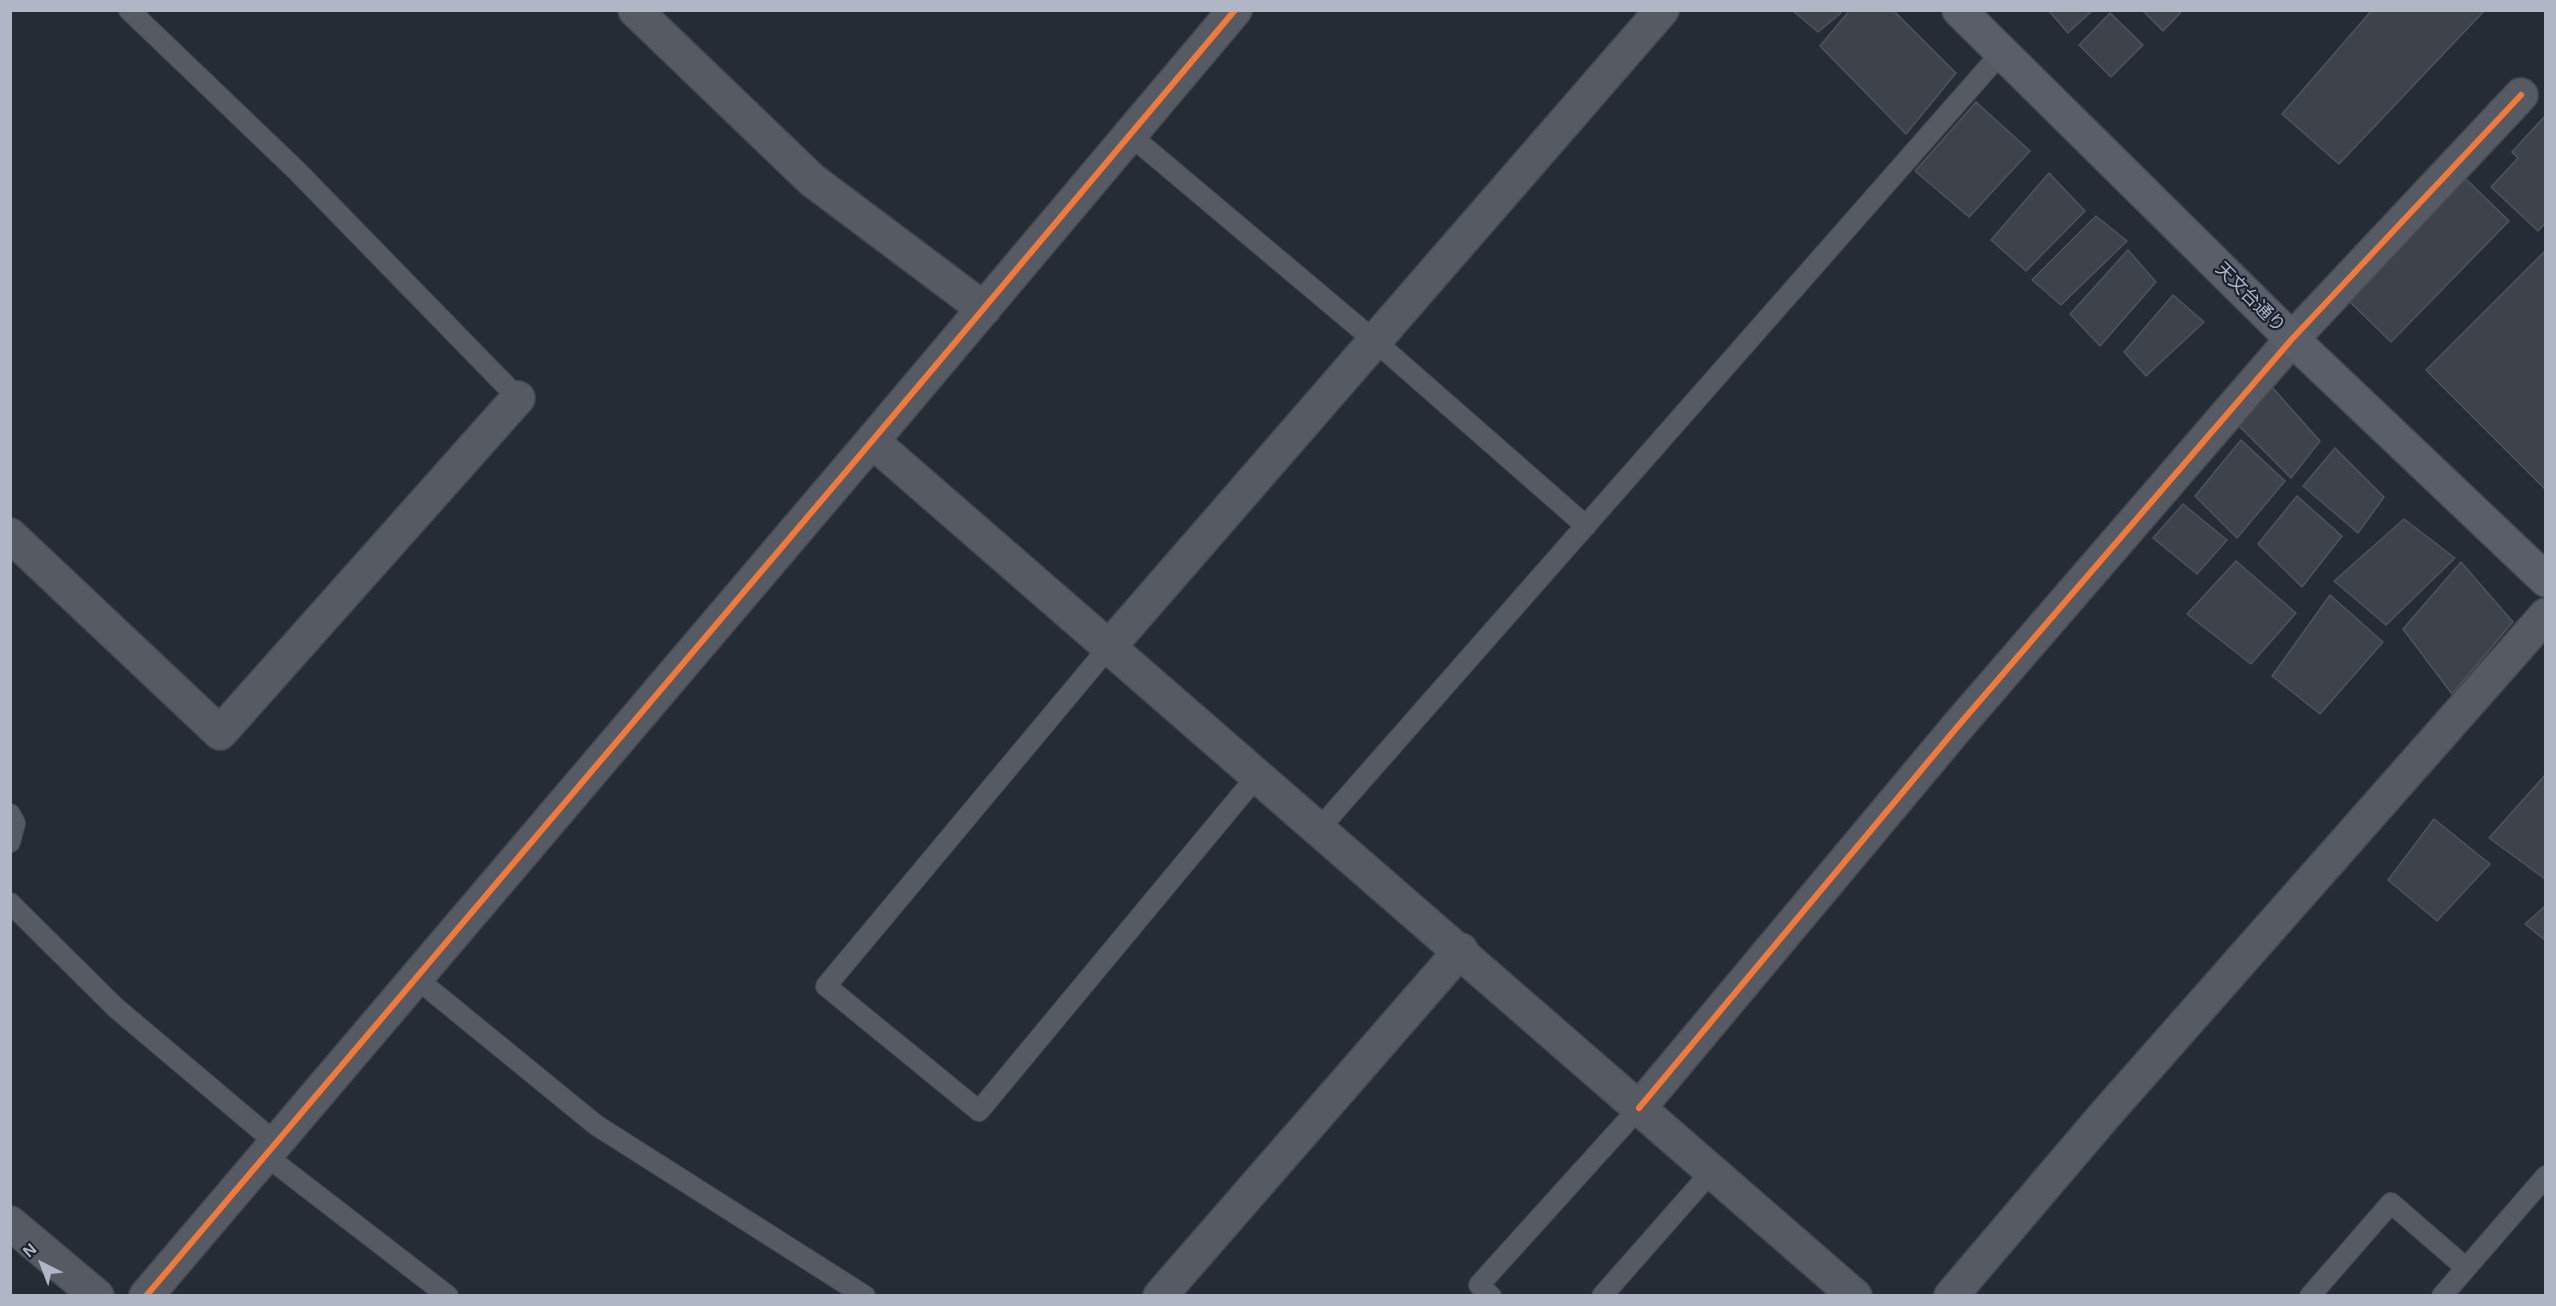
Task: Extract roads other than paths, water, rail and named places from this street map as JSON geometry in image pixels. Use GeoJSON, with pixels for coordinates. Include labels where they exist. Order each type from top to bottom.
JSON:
{"type":"FeatureCollection","features":[{"type":"Feature","properties":{"kind":"main road","name":"天文台通り"},"geometry":{"type":"LineString","coordinates":[[1959,10],[2292,339],[2546,580]]}},
{"type":"Feature","properties":{"kind":"street"},"geometry":{"type":"LineString","coordinates":[[635,10],[812,180],[984,309]]}},
{"type":"Feature","properties":{"kind":"street"},"geometry":{"type":"LineString","coordinates":[[146,1296],[1235,10]]}},
{"type":"Feature","properties":{"kind":"street"},"geometry":{"type":"LineString","coordinates":[[1109,647],[1662,10]]}},
{"type":"Feature","properties":{"kind":"street"},"geometry":{"type":"LineString","coordinates":[[1639,1108],[1958,726],[2292,339],[2521,95]]}},
{"type":"Feature","properties":{"kind":"street"},"geometry":{"type":"LineString","coordinates":[[10,535],[220,733],[518,398]]}},
{"type":"Feature","properties":{"kind":"street"},"geometry":{"type":"LineString","coordinates":[[872,441],[1461,950],[1855,1296]]}},
{"type":"Feature","properties":{"kind":"street"},"geometry":{"type":"LineString","coordinates":[[1951,1296],[2119,1098],[2546,615]]}},
{"type":"Feature","properties":{"kind":"street"},"geometry":{"type":"LineString","coordinates":[[1172,1291],[1461,950]]}},
{"type":"Feature","properties":{"kind":"street"},"geometry":{"type":"LineString","coordinates":[[10,1223],[97,1296]]}},
{"type":"Feature","properties":{"kind":"lane"},"geometry":{"type":"LineString","coordinates":[[129,10],[297,171],[518,398]]}},
{"type":"Feature","properties":{"kind":"lane"},"geometry":{"type":"LineString","coordinates":[[1319,829],[2002,52]]}},
{"type":"Feature","properties":{"kind":"lane"},"geometry":{"type":"LineString","coordinates":[[1130,135],[1376,342],[1586,526]]}},
{"type":"Feature","properties":{"kind":"lane"},"geometry":{"type":"LineString","coordinates":[[1109,647],[826,986],[979,1111],[1257,776]]}},
{"type":"Feature","properties":{"kind":"lane"},"geometry":{"type":"LineString","coordinates":[[10,814],[15,823],[10,842]]}},
{"type":"Feature","properties":{"kind":"lane"},"geometry":{"type":"LineString","coordinates":[[10,903],[116,1008],[270,1149],[448,1296]]}},
{"type":"Feature","properties":{"kind":"lane"},"geometry":{"type":"LineString","coordinates":[[416,978],[596,1125],[865,1296]]}},
{"type":"Feature","properties":{"kind":"lane"},"geometry":{"type":"LineString","coordinates":[[1491,1296],[1479,1285],[1639,1108]]}},
{"type":"Feature","properties":{"kind":"lane"},"geometry":{"type":"LineString","coordinates":[[1602,1296],[1712,1171]]}},
{"type":"Feature","properties":{"kind":"lane"},"geometry":{"type":"LineString","coordinates":[[2442,1296],[2546,1176]]}},
{"type":"Feature","properties":{"kind":"lane"},"geometry":{"type":"LineString","coordinates":[[2310,1296],[2391,1203],[2466,1268]]}}]}
